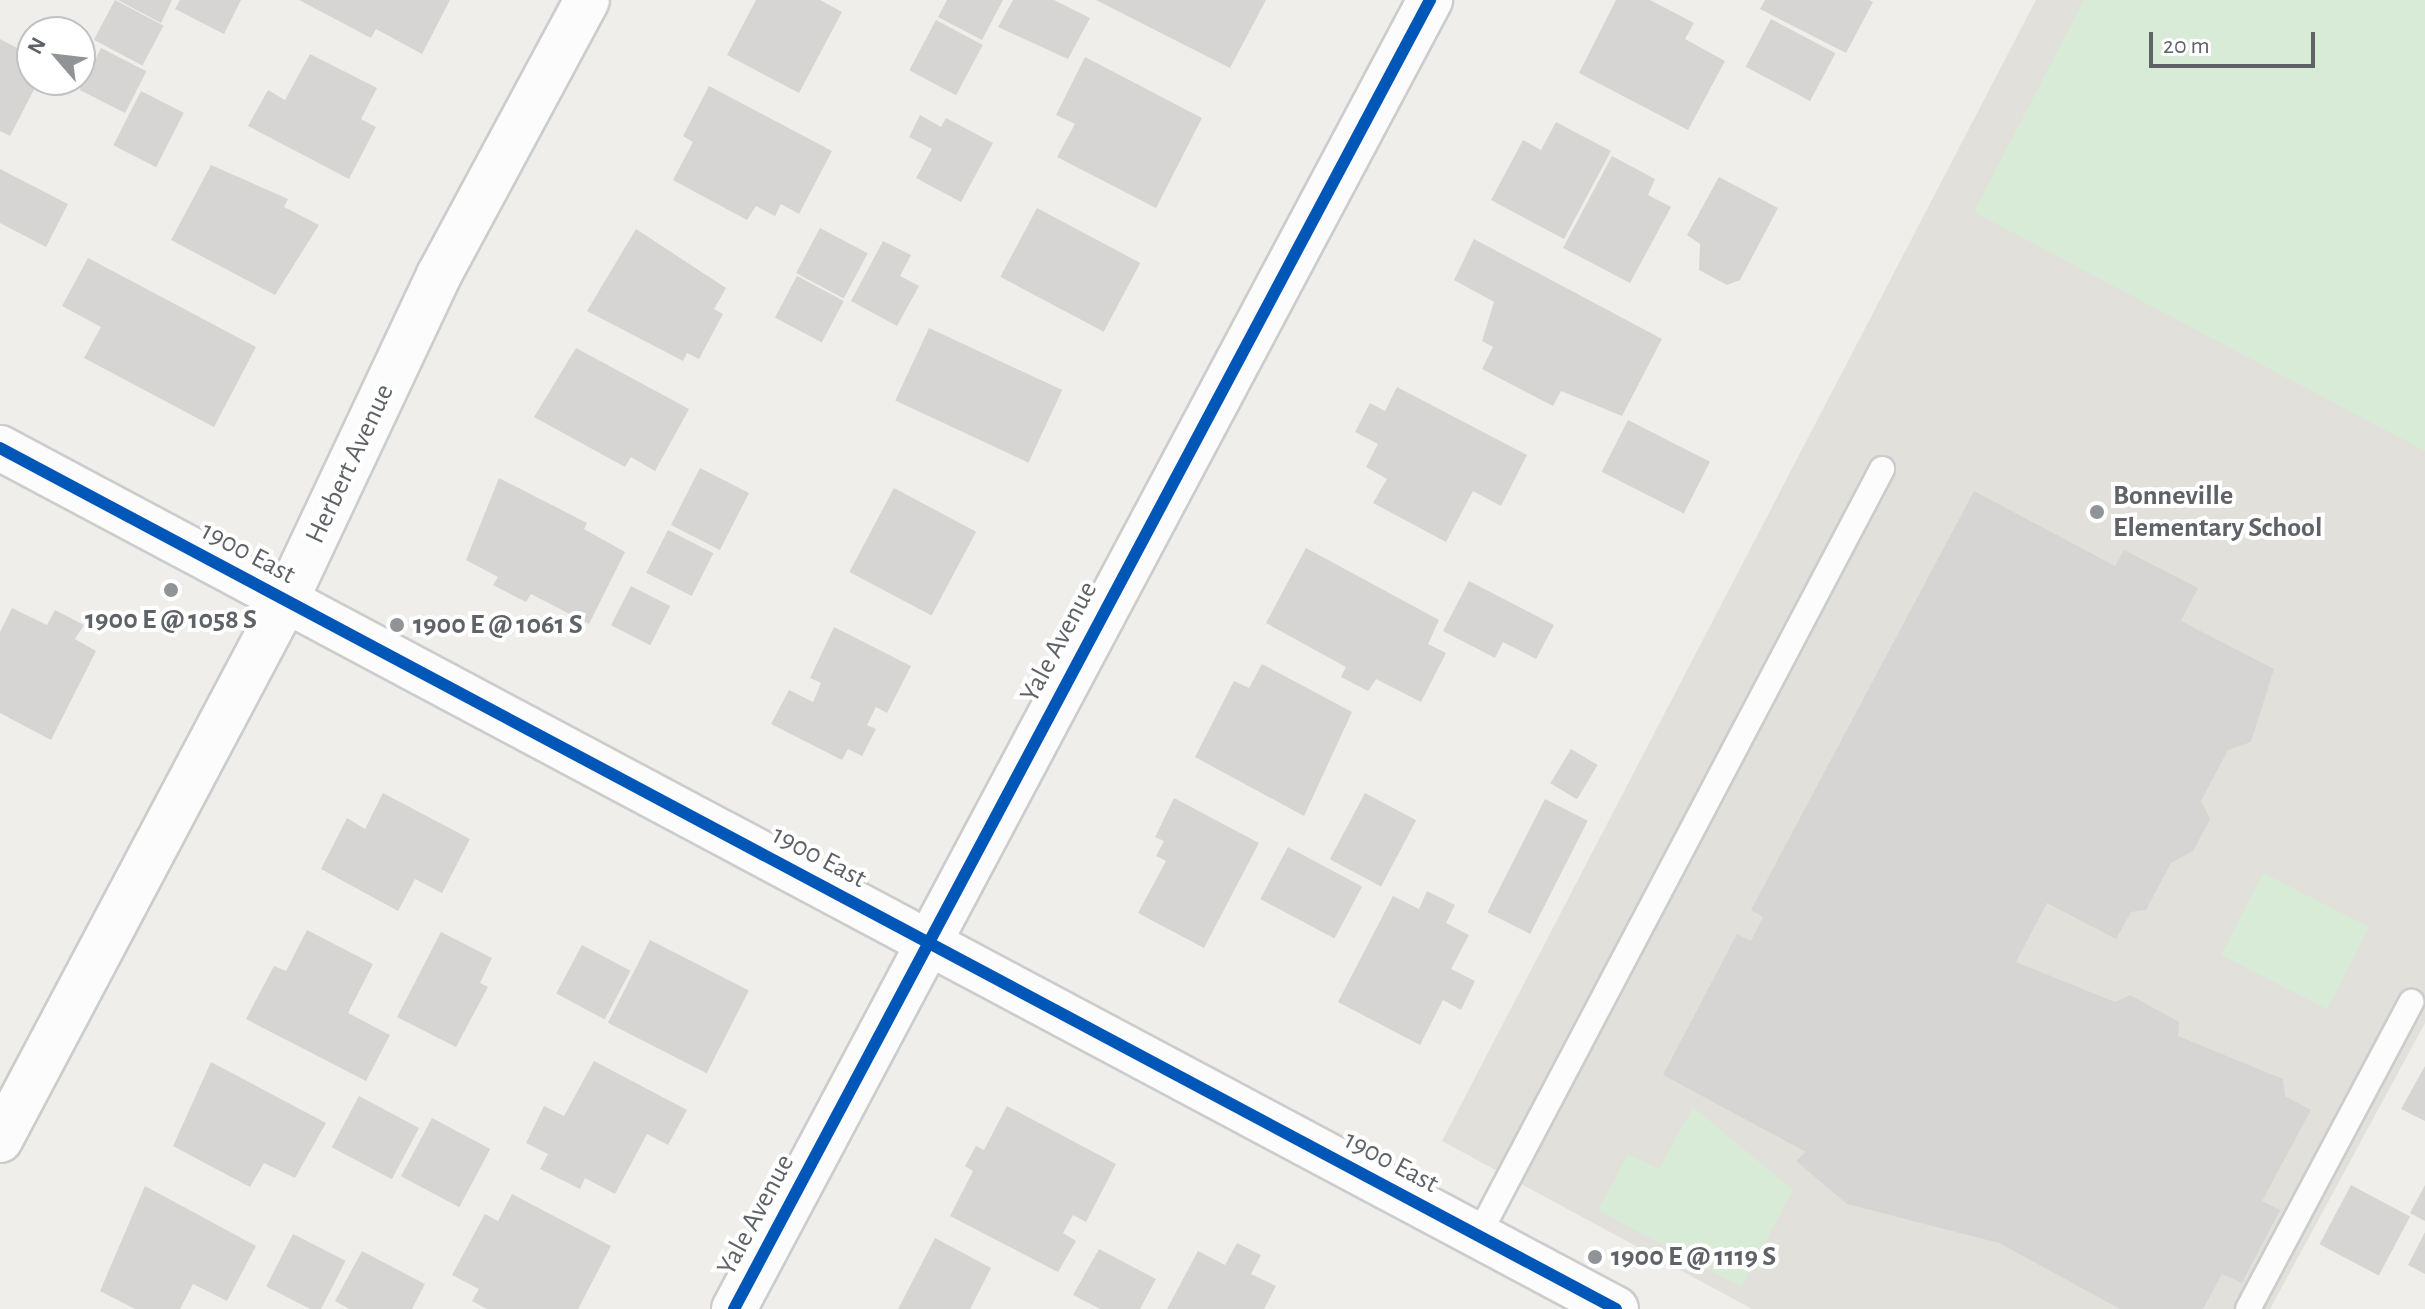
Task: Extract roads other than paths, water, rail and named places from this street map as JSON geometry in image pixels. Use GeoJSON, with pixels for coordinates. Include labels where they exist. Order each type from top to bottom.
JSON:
{"type":"FeatureCollection","features":[{"type":"Feature","properties":{"kind":"street","name":"Herbert Avenue"},"geometry":{"type":"LineString","coordinates":[[0,1140],[286,600],[439,275],[587,0]]}},
{"type":"Feature","properties":{"kind":"street","name":"Yale Avenue"},"geometry":{"type":"LineString","coordinates":[[734,1309],[1430,0]]}},
{"type":"Feature","properties":{"kind":"street","name":"1900 East"},"geometry":{"type":"LineString","coordinates":[[0,448],[1616,1309]]}},
{"type":"Feature","properties":{"kind":"lane"},"geometry":{"type":"LineString","coordinates":[[1478,1236],[1882,469]]}},
{"type":"Feature","properties":{"kind":"lane"},"geometry":{"type":"LineString","coordinates":[[2248,1309],[2411,1002]]}},
{"type":"Feature","properties":{"kind":"place","name":"Bonneville Elementary School"},"geometry":{"type":"Point","coordinates":[2097,512]}},
{"type":"Feature","properties":{"kind":"place","name":"1900 E @ 1058 S"},"geometry":{"type":"Point","coordinates":[171,590]}},
{"type":"Feature","properties":{"kind":"place","name":"1900 E @ 1061 S"},"geometry":{"type":"Point","coordinates":[397,625]}},
{"type":"Feature","properties":{"kind":"place","name":"1900 E @ 1119 S"},"geometry":{"type":"Point","coordinates":[1595,1257]}}]}
